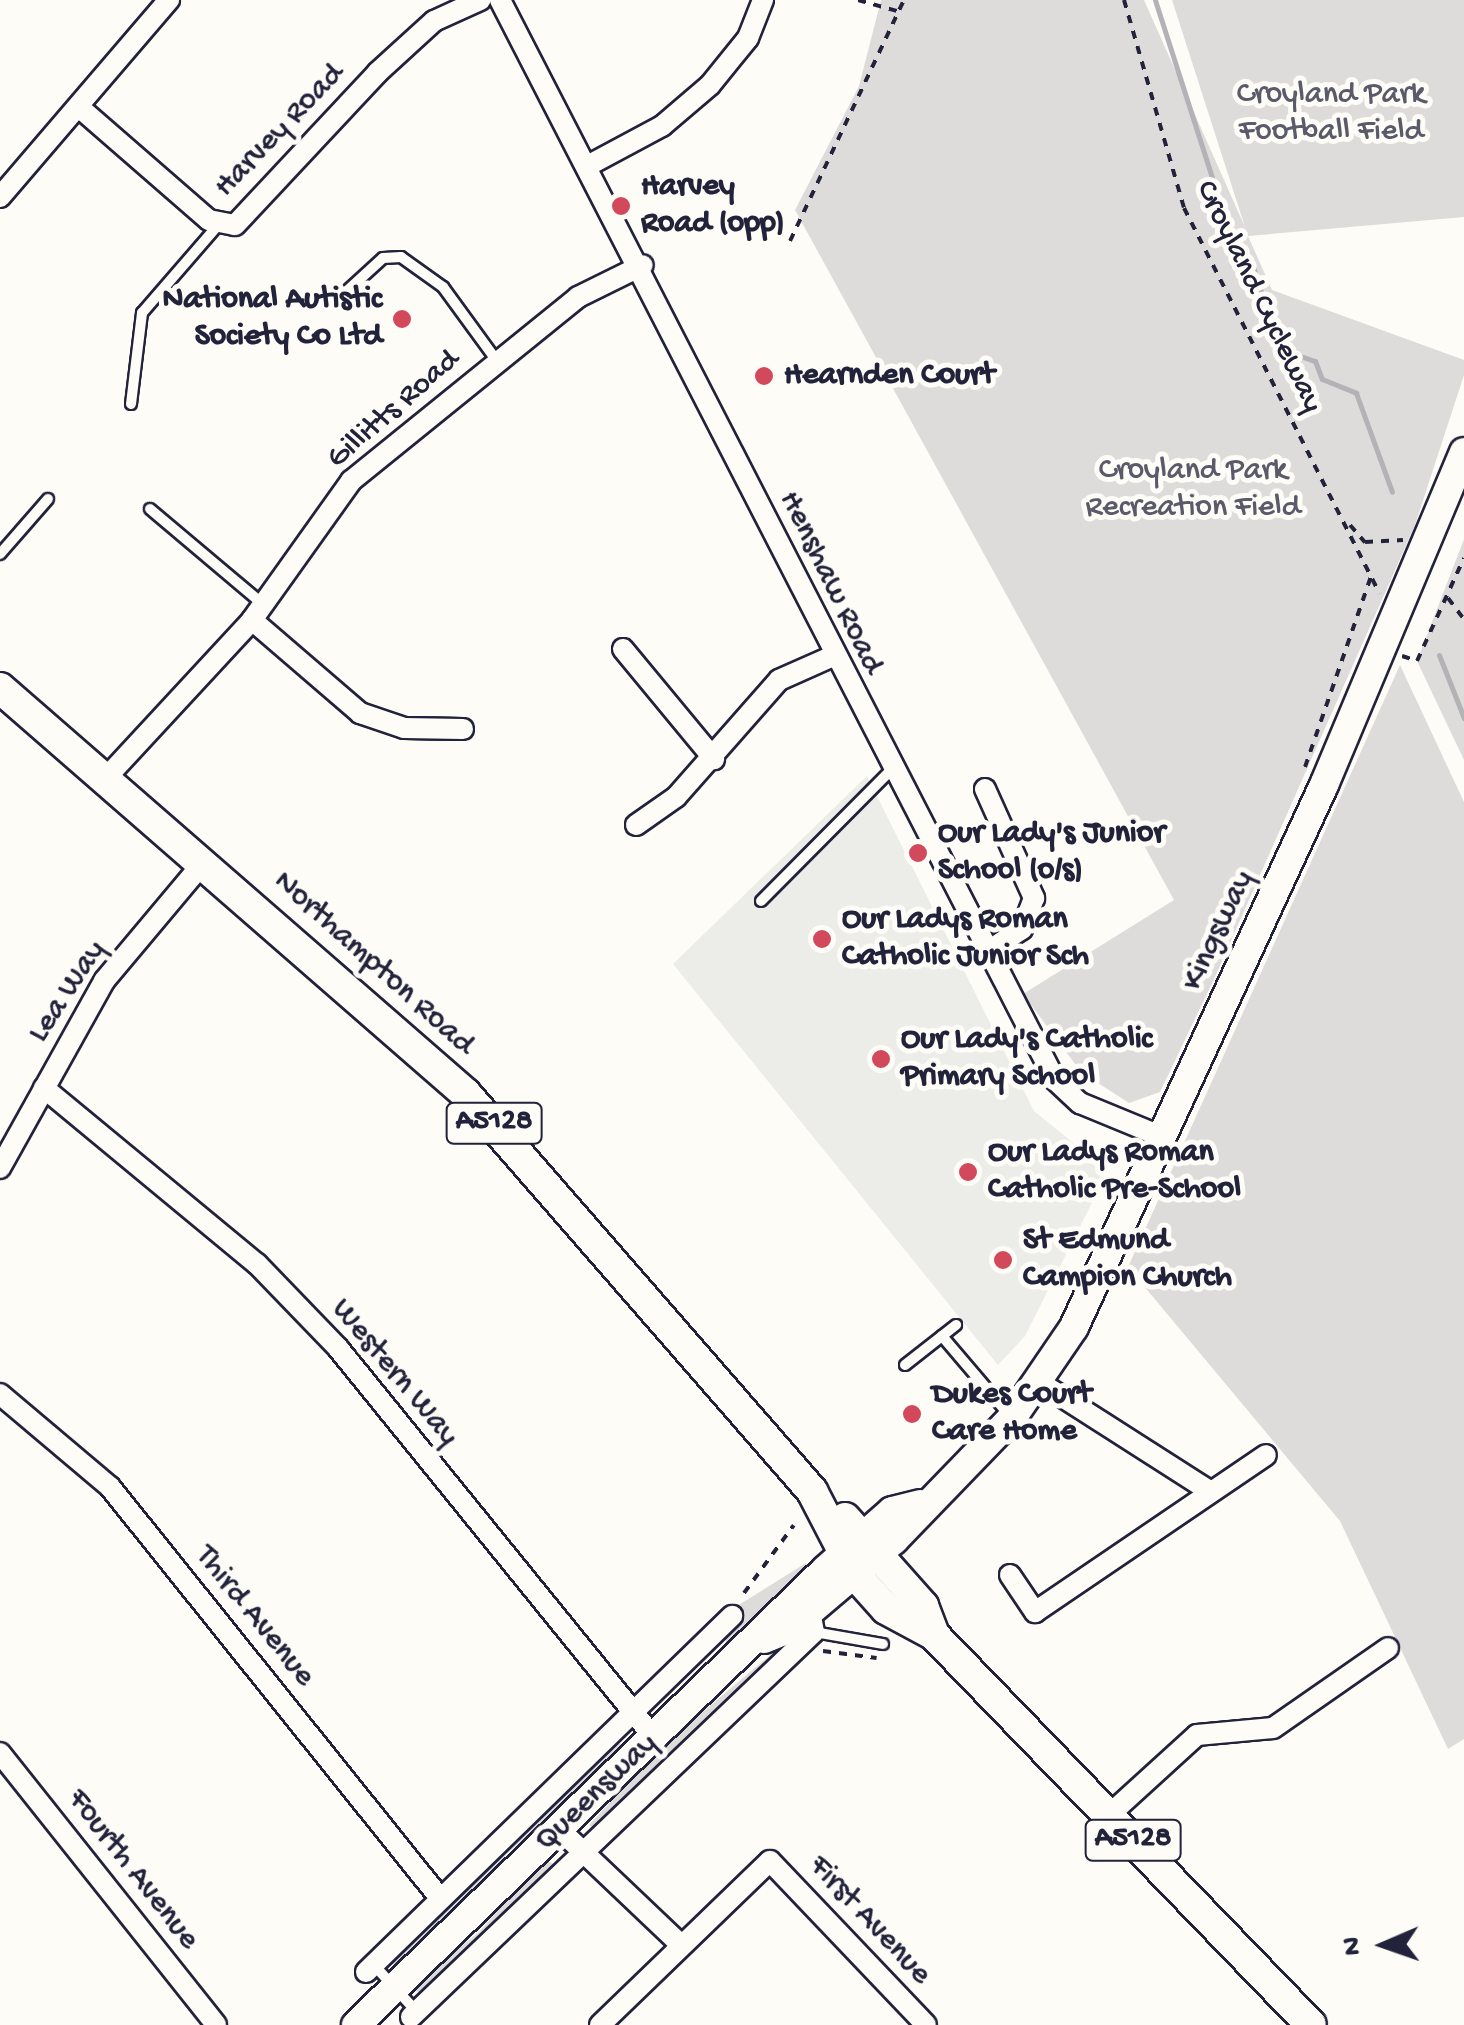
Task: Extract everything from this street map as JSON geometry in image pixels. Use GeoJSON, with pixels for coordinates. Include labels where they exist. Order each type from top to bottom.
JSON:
{"type":"FeatureCollection","features":[{"type":"Feature","properties":{"kind":"main road","name":"Northampton Road"},"geometry":{"type":"LineString","coordinates":[[0,688],[204,862],[506,1136],[781,1464],[812,1491],[901,1614],[934,1635],[1311,2025]]}},
{"type":"Feature","properties":{"kind":"main road","name":"Northampton Road"},"geometry":{"type":"LineString","coordinates":[[781,1464],[790,1493],[858,1556],[923,1606],[934,1635]]}},
{"type":"Feature","properties":{"kind":"street"},"geometry":{"type":"LineString","coordinates":[[0,198],[169,0]]}},
{"type":"Feature","properties":{"kind":"street","name":"Harvey Road"},"geometry":{"type":"LineString","coordinates":[[80,108],[218,224],[249,217],[377,73],[434,21],[480,0]]}},
{"type":"Feature","properties":{"kind":"street","name":"Henshaw Road"},"geometry":{"type":"LineString","coordinates":[[500,0],[591,164],[831,657],[1054,1080],[1080,1103],[1163,1137]]}},
{"type":"Feature","properties":{"kind":"street"},"geometry":{"type":"LineString","coordinates":[[591,164],[662,126],[710,85],[748,38],[763,0]]}},
{"type":"Feature","properties":{"kind":"street","name":"Gillitts Road"},"geometry":{"type":"LineString","coordinates":[[106,779],[258,612],[351,482],[578,297],[643,266]]}},
{"type":"Feature","properties":{"kind":"street","name":"Kingsway"},"geometry":{"type":"LineString","coordinates":[[858,1556],[892,1510],[920,1504],[1012,1418],[1039,1382],[1163,1137],[1318,797],[1464,452]]}},
{"type":"Feature","properties":{"kind":"street"},"geometry":{"type":"LineString","coordinates":[[258,612],[360,712],[404,728],[463,728]]}},
{"type":"Feature","properties":{"kind":"street"},"geometry":{"type":"LineString","coordinates":[[623,649],[714,759]]}},
{"type":"Feature","properties":{"kind":"street"},"geometry":{"type":"LineString","coordinates":[[636,825],[714,759],[779,680],[831,657]]}},
{"type":"Feature","properties":{"kind":"street"},"geometry":{"type":"LineString","coordinates":[[985,789],[1034,898],[1022,929],[988,951]]}},
{"type":"Feature","properties":{"kind":"street","name":"Lea Way"},"geometry":{"type":"LineString","coordinates":[[0,1168],[104,980],[204,862]]}},
{"type":"Feature","properties":{"kind":"street","name":"Western Way"},"geometry":{"type":"LineString","coordinates":[[44,1088],[257,1264],[338,1348],[656,1740]]}},
{"type":"Feature","properties":{"kind":"street"},"geometry":{"type":"LineString","coordinates":[[1039,1382],[1208,1490]]}},
{"type":"Feature","properties":{"kind":"street","name":"Third Avenue"},"geometry":{"type":"LineString","coordinates":[[0,1394],[110,1487],[440,1898]]}},
{"type":"Feature","properties":{"kind":"street"},"geometry":{"type":"LineString","coordinates":[[1010,1575],[1036,1612],[1208,1490],[1266,1455]]}},
{"type":"Feature","properties":{"kind":"street","name":"Queensway"},"geometry":{"type":"LineString","coordinates":[[413,2014],[585,1854],[812,1622],[858,1556]]}},
{"type":"Feature","properties":{"kind":"street","name":"Queensway"},"geometry":{"type":"LineString","coordinates":[[356,2025],[559,1829],[858,1556]]}},
{"type":"Feature","properties":{"kind":"street"},"geometry":{"type":"LineString","coordinates":[[370,1968],[732,1616]]}},
{"type":"Feature","properties":{"kind":"street","name":"Queensway"},"geometry":{"type":"LineString","coordinates":[[764,1639],[812,1622]]}},
{"type":"Feature","properties":{"kind":"street"},"geometry":{"type":"LineString","coordinates":[[1109,1815],[1197,1735],[1273,1728],[1388,1648]]}},
{"type":"Feature","properties":{"kind":"street","name":"Fourth Avenue"},"geometry":{"type":"LineString","coordinates":[[0,1753],[216,2025]]}},
{"type":"Feature","properties":{"kind":"street"},"geometry":{"type":"LineString","coordinates":[[559,1829],[678,1942],[600,2025]]}},
{"type":"Feature","properties":{"kind":"street","name":"First Avenue"},"geometry":{"type":"LineString","coordinates":[[678,1942],[770,1860],[926,2025]]}},
{"type":"Feature","properties":{"kind":"lane"},"geometry":{"type":"LineString","coordinates":[[131,404],[142,313],[218,224]]}},
{"type":"Feature","properties":{"kind":"lane"},"geometry":{"type":"LineString","coordinates":[[348,290],[383,258],[402,257],[443,287],[496,361]]}},
{"type":"Feature","properties":{"kind":"lane"},"geometry":{"type":"LineString","coordinates":[[0,554],[48,499]]}},
{"type":"Feature","properties":{"kind":"lane"},"geometry":{"type":"LineString","coordinates":[[150,509],[258,612]]}},
{"type":"Feature","properties":{"kind":"lane"},"geometry":{"type":"LineString","coordinates":[[760,901],[892,770]]}},
{"type":"Feature","properties":{"kind":"lane"},"geometry":{"type":"LineString","coordinates":[[905,1365],[956,1324]]}},
{"type":"Feature","properties":{"kind":"lane"},"geometry":{"type":"LineString","coordinates":[[942,1336],[1012,1418]]}},
{"type":"Feature","properties":{"kind":"lane"},"geometry":{"type":"LineString","coordinates":[[812,1622],[883,1644]]}},
{"type":"Feature","properties":{"kind":"lane"},"geometry":{"type":"LineString","coordinates":[[700,1648],[726,1676]]}},
{"type":"Feature","properties":{"kind":"lane"},"geometry":{"type":"LineString","coordinates":[[370,1968],[394,1987],[413,2014]]}},
{"type":"Feature","properties":{"kind":"path"},"geometry":{"type":"LineString","coordinates":[[858,0],[897,11]]}},
{"type":"Feature","properties":{"kind":"path"},"geometry":{"type":"LineString","coordinates":[[790,242],[904,0]]}},
{"type":"Feature","properties":{"kind":"path","name":"Croyland Cycleway"},"geometry":{"type":"LineString","coordinates":[[1124,0],[1184,208],[1347,522],[1382,602]]}},
{"type":"Feature","properties":{"kind":"path"},"geometry":{"type":"LineString","coordinates":[[1347,522],[1366,542],[1415,538]]}},
{"type":"Feature","properties":{"kind":"path"},"geometry":{"type":"LineString","coordinates":[[1402,656],[1418,661],[1464,558]]}},
{"type":"Feature","properties":{"kind":"path"},"geometry":{"type":"LineString","coordinates":[[1318,797],[1305,775],[1309,745],[1372,574]]}},
{"type":"Feature","properties":{"kind":"path"},"geometry":{"type":"LineString","coordinates":[[1448,598],[1464,620]]}},
{"type":"Feature","properties":{"kind":"path"},"geometry":{"type":"LineString","coordinates":[[744,1593],[794,1525]]}},
{"type":"Feature","properties":{"kind":"shaded area","name":"Our Lady's Catholic Primary School"},"geometry":{"type":"Polygon","coordinates":[[[867,776],[1034,1111],[1108,1171],[1025,1336],[998,1365],[673,964],[867,776]]]}},
{"type":"Feature","properties":{"kind":"green space","name":"Croyland Park Recreation Field"},"geometry":{"type":"Polygon","coordinates":[[[881,0],[1144,0],[1245,227],[1172,0],[1464,0],[1464,217],[1248,236],[1272,290],[1464,360],[1464,375],[1415,525],[1214,979],[1160,1092],[1129,1103],[1081,1072],[1023,994],[1174,900],[795,210],[859,86],[881,0]]]}},
{"type":"Feature","properties":{"kind":"green space"},"geometry":{"type":"Polygon","coordinates":[[[1464,539],[1464,760],[1417,661],[1464,539]]]}},
{"type":"Feature","properties":{"kind":"green space"},"geometry":{"type":"Polygon","coordinates":[[[1400,665],[1464,802],[1464,1739],[1448,1749],[1340,1521],[1128,1267],[1400,665]]]}},
{"type":"Feature","properties":{"kind":"green space"},"geometry":{"type":"Polygon","coordinates":[[[806,1563],[812,1571],[724,1658],[729,1611],[806,1563]]]}},
{"type":"Feature","properties":{"kind":"green space"},"geometry":{"type":"Polygon","coordinates":[[[800,1630],[595,1829],[589,1825],[660,1748],[800,1630]]]}},
{"type":"Feature","properties":{"kind":"green space"},"geometry":{"type":"Polygon","coordinates":[[[613,1741],[628,1747],[507,1854],[395,1974],[392,1955],[613,1741]]]}},
{"type":"Feature","properties":{"kind":"green space"},"geometry":{"type":"Polygon","coordinates":[[[544,1859],[559,1867],[427,1994],[407,1989],[478,1933],[544,1859]]]}},
{"type":"Feature","properties":{"kind":"waterway"},"geometry":{"type":"LineString","coordinates":[[1155,0],[1230,233],[1253,267],[1280,349],[1315,361],[1322,379],[1356,393],[1392,492]]}},
{"type":"Feature","properties":{"kind":"waterway"},"geometry":{"type":"LineString","coordinates":[[1439,655],[1464,718]]}},
{"type":"Feature","properties":{"kind":"place","name":"Harvey Road (opp)"},"geometry":{"type":"Point","coordinates":[621,206]}},
{"type":"Feature","properties":{"kind":"place","name":"National Autistic Society Co Ltd"},"geometry":{"type":"Point","coordinates":[402,319]}},
{"type":"Feature","properties":{"kind":"place","name":"Hearnden Court"},"geometry":{"type":"Point","coordinates":[764,376]}},
{"type":"Feature","properties":{"kind":"place","name":"Our Lady's Junior School (o/s)"},"geometry":{"type":"Point","coordinates":[918,853]}},
{"type":"Feature","properties":{"kind":"place","name":"Our Ladys Roman Catholic Junior Sch"},"geometry":{"type":"Point","coordinates":[822,939]}},
{"type":"Feature","properties":{"kind":"place","name":"Our Lady's Catholic Primary School"},"geometry":{"type":"Point","coordinates":[881,1059]}},
{"type":"Feature","properties":{"kind":"place","name":"Our Ladys Roman Catholic Pre-School"},"geometry":{"type":"Point","coordinates":[968,1172]}},
{"type":"Feature","properties":{"kind":"place","name":"St Edmund Campion Church"},"geometry":{"type":"Point","coordinates":[1003,1260]}},
{"type":"Feature","properties":{"kind":"place","name":"Dukes Court Care Home"},"geometry":{"type":"Point","coordinates":[912,1414]}},
{"type":"Feature","properties":{"kind":"park label","name":"Croyland Park Football Field"},"geometry":{"type":"Point","coordinates":[1331,114]}}]}
